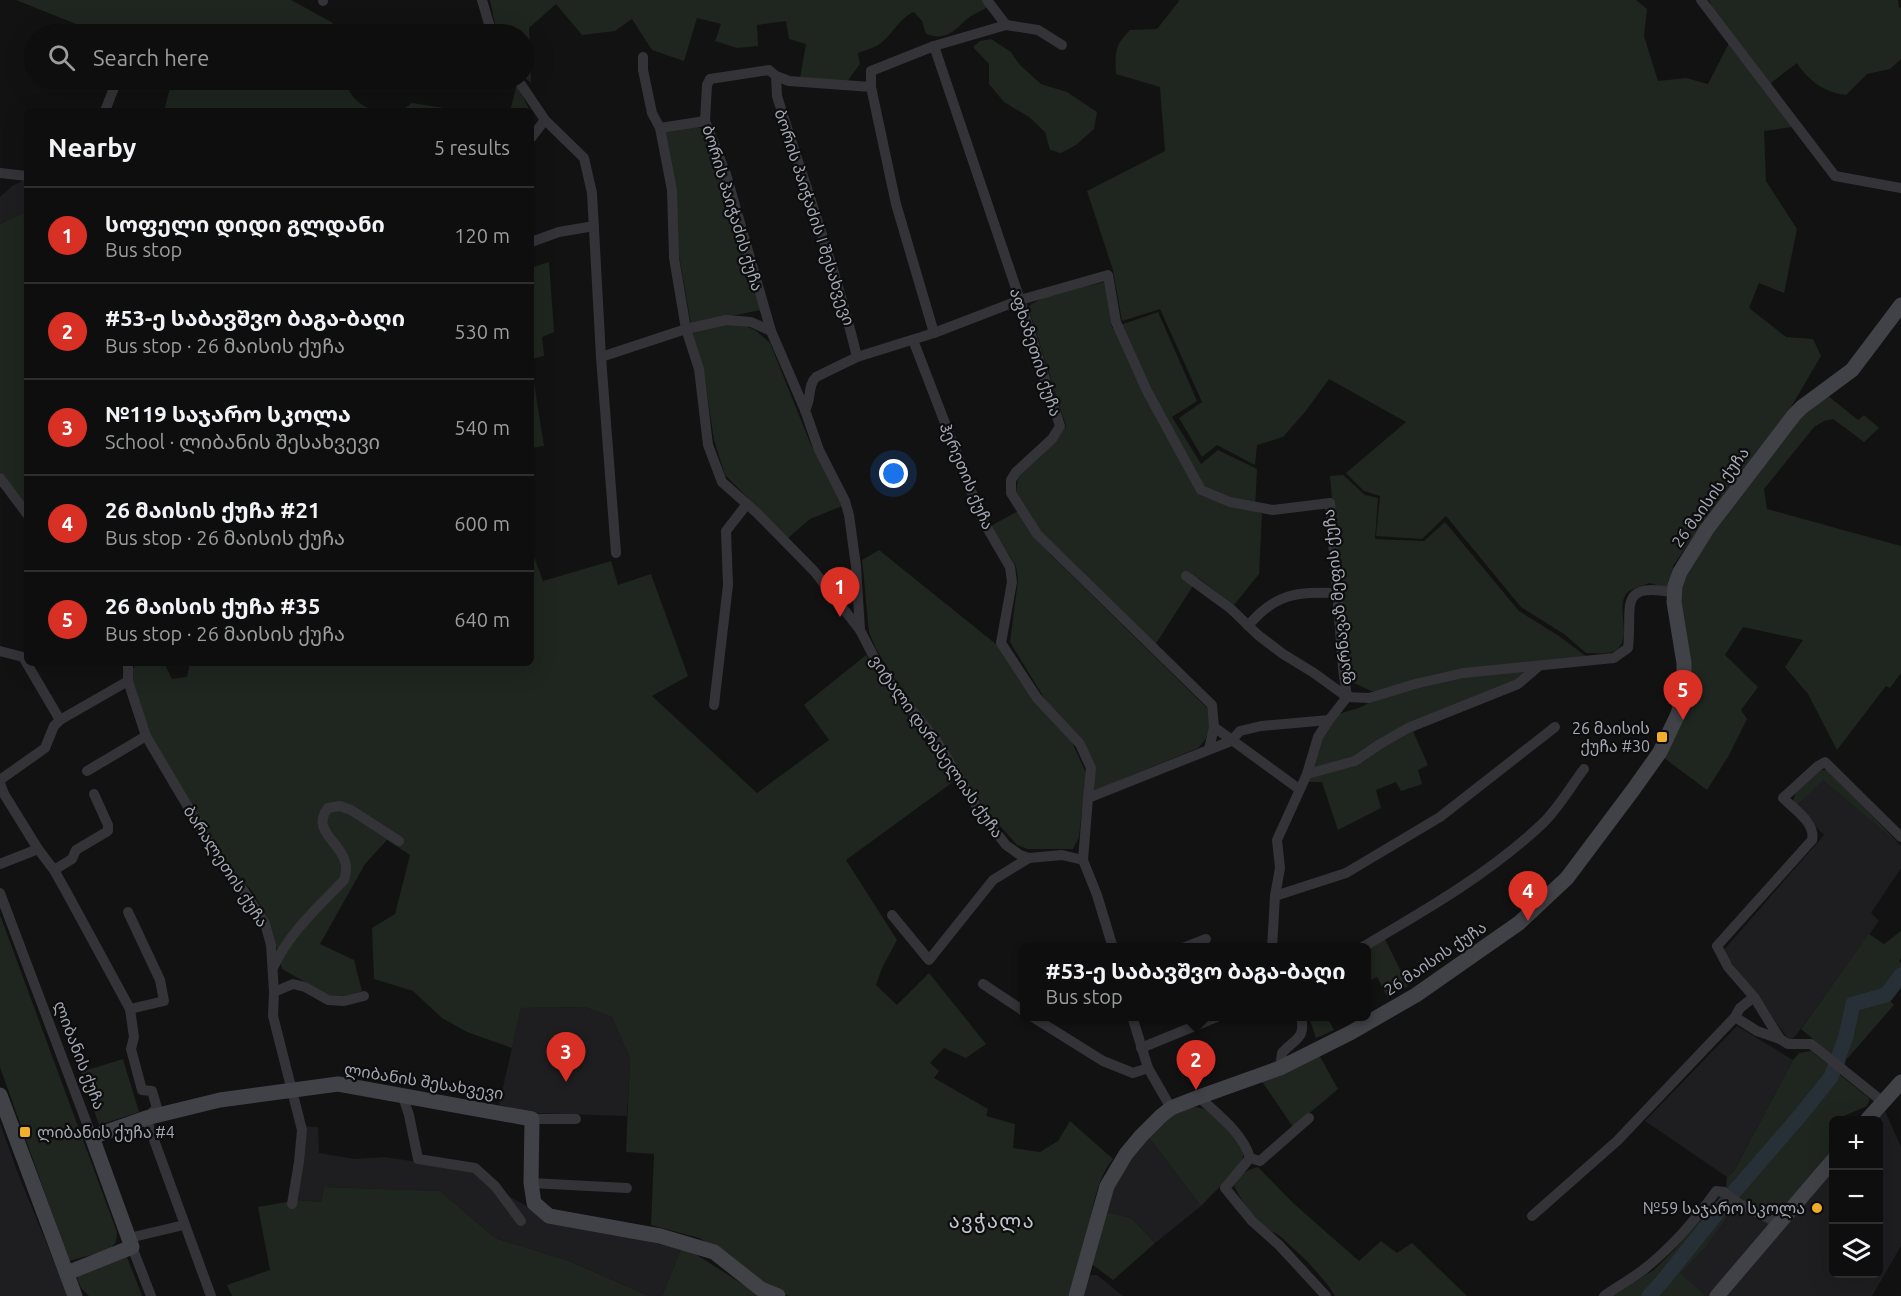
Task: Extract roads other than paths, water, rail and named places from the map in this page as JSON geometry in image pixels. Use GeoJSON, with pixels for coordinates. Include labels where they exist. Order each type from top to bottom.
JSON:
{"type":"FeatureCollection","features":[{"type":"Feature","properties":{"kind":"street"},"geometry":{"type":"LineString","coordinates":[[482,0],[489,24]]}},
{"type":"Feature","properties":{"kind":"street"},"geometry":{"type":"LineString","coordinates":[[987,0],[1006,26]]}},
{"type":"Feature","properties":{"kind":"street"},"geometry":{"type":"LineString","coordinates":[[1701,0],[1835,176],[1901,188]]}},
{"type":"Feature","properties":{"kind":"street"},"geometry":{"type":"LineString","coordinates":[[934,333],[896,204],[871,87],[871,71],[934,46],[1006,26],[1038,30],[1062,45]]}},
{"type":"Feature","properties":{"kind":"street","name":"აფხაზეთის ქუჩა"},"geometry":{"type":"LineString","coordinates":[[934,46],[1060,426],[1052,439],[1016,472],[1011,480],[1011,493],[1037,534],[1212,705],[1214,727],[1209,749]]}},
{"type":"Feature","properties":{"kind":"street","name":"ვიტალი დარასელიას ქუჩა"},"geometry":{"type":"LineString","coordinates":[[643,57],[643,70],[652,113],[660,128],[672,190],[674,258],[686,330],[699,369],[708,445],[722,482],[814,571],[860,630],[877,663],[893,687],[936,740],[980,812],[1012,851],[1029,858]]}},
{"type":"Feature","properties":{"kind":"street","name":"ბორის პაიჭაძის ქუჩა"},"geometry":{"type":"LineString","coordinates":[[860,630],[857,577],[845,501],[819,450],[805,410],[771,331],[726,174],[705,121],[707,85],[710,79],[770,70],[776,76],[789,81],[871,87]]}},
{"type":"Feature","properties":{"kind":"street","name":"ბორის პაიჭაძის I შესახვევი"},"geometry":{"type":"LineString","coordinates":[[776,76],[777,96],[827,252],[857,357]]}},
{"type":"Feature","properties":{"kind":"street"},"geometry":{"type":"LineString","coordinates":[[106,108],[113,90]]}},
{"type":"Feature","properties":{"kind":"street"},"geometry":{"type":"LineString","coordinates":[[525,90],[545,120],[584,158],[592,193],[616,553]]}},
{"type":"Feature","properties":{"kind":"street"},"geometry":{"type":"LineString","coordinates":[[534,134],[545,120]]}},
{"type":"Feature","properties":{"kind":"street"},"geometry":{"type":"LineString","coordinates":[[660,128],[705,121]]}},
{"type":"Feature","properties":{"kind":"street"},"geometry":{"type":"LineString","coordinates":[[0,173],[24,177]]}},
{"type":"Feature","properties":{"kind":"street"},"geometry":{"type":"LineString","coordinates":[[534,242],[559,232],[594,226]]}},
{"type":"Feature","properties":{"kind":"street","name":"ფარნავაზ მეფის ქუჩა"},"geometry":{"type":"LineString","coordinates":[[1020,300],[1108,275],[1116,322],[1147,391],[1201,490],[1230,502],[1273,510],[1330,502],[1347,698]]}},
{"type":"Feature","properties":{"kind":"street"},"geometry":{"type":"LineString","coordinates":[[805,410],[810,403],[812,381],[816,377],[857,357],[934,333],[1020,300]]}},
{"type":"Feature","properties":{"kind":"street","name":"26 მაისის ქუჩა"},"geometry":{"type":"LineString","coordinates":[[1371,1021],[1416,995],[1520,923],[1567,878],[1654,761],[1667,738],[1682,700],[1684,670],[1675,610],[1675,593],[1680,572],[1695,546],[1794,415],[1852,370],[1901,305]]}},
{"type":"Feature","properties":{"kind":"street"},"geometry":{"type":"LineString","coordinates":[[602,357],[686,330],[726,320],[751,322],[771,331]]}},
{"type":"Feature","properties":{"kind":"street","name":"ჰერეთის ქუჩა"},"geometry":{"type":"LineString","coordinates":[[913,340],[982,519],[1010,567],[1012,582],[1001,643],[1037,698],[1080,744],[1091,768],[1083,860]]}},
{"type":"Feature","properties":{"kind":"street"},"geometry":{"type":"LineString","coordinates":[[0,478],[24,510]]}},
{"type":"Feature","properties":{"kind":"street"},"geometry":{"type":"LineString","coordinates":[[714,705],[728,585],[726,531],[747,504]]}},
{"type":"Feature","properties":{"kind":"street"},"geometry":{"type":"LineString","coordinates":[[1186,576],[1230,608],[1283,654],[1314,673],[1347,698],[1369,698],[1463,673],[1614,658],[1628,648],[1631,598],[1652,589],[1675,593]]}},
{"type":"Feature","properties":{"kind":"street"},"geometry":{"type":"LineString","coordinates":[[1248,626],[1260,612],[1278,600],[1305,592],[1337,592]]}},
{"type":"Feature","properties":{"kind":"street"},"geometry":{"type":"LineString","coordinates":[[0,651],[24,659]]}},
{"type":"Feature","properties":{"kind":"street"},"geometry":{"type":"LineString","coordinates":[[1308,774],[1355,761],[1408,728],[1518,684],[1540,665]]}},
{"type":"Feature","properties":{"kind":"street"},"geometry":{"type":"LineString","coordinates":[[28,666],[60,720]]}},
{"type":"Feature","properties":{"kind":"street","name":"ბარალეთის ქუჩა"},"geometry":{"type":"LineString","coordinates":[[128,666],[128,681],[146,736],[223,866],[243,890],[265,923],[271,945],[273,1016],[302,1130],[292,1204]]}},
{"type":"Feature","properties":{"kind":"street"},"geometry":{"type":"LineString","coordinates":[[128,681],[60,720],[54,726],[45,748],[0,782],[4,794],[38,849],[54,870],[130,1009],[134,1037],[130,1049],[142,1090],[152,1091],[157,1108],[146,1118],[211,1296]]}},
{"type":"Feature","properties":{"kind":"street"},"geometry":{"type":"LineString","coordinates":[[1272,943],[1275,896],[1280,868],[1277,840],[1308,774],[1318,737],[1347,698]]}},
{"type":"Feature","properties":{"kind":"street"},"geometry":{"type":"LineString","coordinates":[[1088,798],[1231,741],[1240,731],[1261,726],[1329,720]]}},
{"type":"Feature","properties":{"kind":"street"},"geometry":{"type":"LineString","coordinates":[[1214,727],[1299,789]]}},
{"type":"Feature","properties":{"kind":"street"},"geometry":{"type":"LineString","coordinates":[[1275,896],[1346,873],[1440,817],[1555,727]]}},
{"type":"Feature","properties":{"kind":"street"},"geometry":{"type":"LineString","coordinates":[[87,771],[146,736]]}},
{"type":"Feature","properties":{"kind":"street"},"geometry":{"type":"LineString","coordinates":[[1780,1039],[1754,997],[1728,967],[1717,946],[1812,840],[1814,833],[1811,827],[1783,798],[1825,762],[1901,837]]}},
{"type":"Feature","properties":{"kind":"street"},"geometry":{"type":"LineString","coordinates":[[1369,943],[1455,891],[1494,863],[1544,822],[1584,769]]}},
{"type":"Feature","properties":{"kind":"street"},"geometry":{"type":"LineString","coordinates":[[54,870],[72,859],[76,850],[108,831],[108,825],[94,794]]}},
{"type":"Feature","properties":{"kind":"street"},"geometry":{"type":"LineString","coordinates":[[273,969],[279,954],[292,934],[344,880],[347,872],[343,856],[322,825],[322,815],[328,808],[340,806],[351,810],[399,841]]}},
{"type":"Feature","properties":{"kind":"street"},"geometry":{"type":"LineString","coordinates":[[0,864],[38,849]]}},
{"type":"Feature","properties":{"kind":"street"},"geometry":{"type":"LineString","coordinates":[[892,915],[928,960],[993,880],[1029,858],[1062,855],[1083,860],[1097,895],[1111,943]]}},
{"type":"Feature","properties":{"kind":"street","name":"ლიბანის ქუჩა"},"geometry":{"type":"LineString","coordinates":[[0,893],[151,1296]]}},
{"type":"Feature","properties":{"kind":"street"},"geometry":{"type":"LineString","coordinates":[[128,912],[160,980],[164,1001],[130,1009]]}},
{"type":"Feature","properties":{"kind":"street"},"geometry":{"type":"LineString","coordinates":[[1195,943],[1206,939]]}},
{"type":"Feature","properties":{"kind":"street"},"geometry":{"type":"LineString","coordinates":[[274,992],[293,984],[306,987],[328,1000],[344,1001],[364,996]]}},
{"type":"Feature","properties":{"kind":"street"},"geometry":{"type":"LineString","coordinates":[[982,984],[1020,1009]]}},
{"type":"Feature","properties":{"kind":"street"},"geometry":{"type":"LineString","coordinates":[[1532,1216],[1617,1142],[1735,1017],[1740,1008],[1754,997]]}},
{"type":"Feature","properties":{"kind":"street"},"geometry":{"type":"LineString","coordinates":[[1735,1017],[1757,1031],[1788,1044],[1811,1044],[1883,1102]]}},
{"type":"Feature","properties":{"kind":"street"},"geometry":{"type":"LineString","coordinates":[[1038,1021],[1103,1061],[1133,1073],[1148,1068]]}},
{"type":"Feature","properties":{"kind":"street"},"geometry":{"type":"LineString","coordinates":[[1133,1021],[1148,1068],[1171,1108]]}},
{"type":"Feature","properties":{"kind":"street"},"geometry":{"type":"LineString","coordinates":[[1141,1048],[1208,1021]]}},
{"type":"Feature","properties":{"kind":"street"},"geometry":{"type":"LineString","coordinates":[[1280,1068],[1282,1053],[1298,1040],[1302,1033],[1302,1021]]}},
{"type":"Feature","properties":{"kind":"street","name":"26 მაისის ქუჩა"},"geometry":{"type":"LineString","coordinates":[[1076,1296],[1107,1186],[1117,1168],[1141,1136],[1171,1108],[1280,1068],[1371,1021]]}},
{"type":"Feature","properties":{"kind":"street"},"geometry":{"type":"LineString","coordinates":[[1871,1116],[1901,1082]]}},
{"type":"Feature","properties":{"kind":"street","name":"ლიბანის შესახვევი"},"geometry":{"type":"LineString","coordinates":[[92,1137],[146,1118],[220,1100],[338,1084],[532,1119],[576,1119]]}},
{"type":"Feature","properties":{"kind":"street"},"geometry":{"type":"LineString","coordinates":[[0,1095],[71,1284],[85,1296]]}},
{"type":"Feature","properties":{"kind":"street"},"geometry":{"type":"LineString","coordinates":[[1199,1096],[1237,1134],[1250,1158]]}},
{"type":"Feature","properties":{"kind":"street"},"geometry":{"type":"LineString","coordinates":[[403,1097],[418,1159],[475,1167],[495,1186],[521,1221]]}},
{"type":"Feature","properties":{"kind":"street"},"geometry":{"type":"LineString","coordinates":[[1250,1158],[1260,1161],[1309,1118]]}},
{"type":"Feature","properties":{"kind":"street"},"geometry":{"type":"LineString","coordinates":[[532,1119],[531,1183],[534,1203],[549,1216],[660,1236],[714,1252],[761,1289],[778,1296]]}},
{"type":"Feature","properties":{"kind":"street"},"geometry":{"type":"LineString","coordinates":[[1250,1158],[1225,1188],[1252,1221],[1279,1245],[1326,1296]]}},
{"type":"Feature","properties":{"kind":"street"},"geometry":{"type":"LineString","coordinates":[[1717,1296],[1829,1164]]}},
{"type":"Feature","properties":{"kind":"street"},"geometry":{"type":"LineString","coordinates":[[531,1183],[627,1188]]}},
{"type":"Feature","properties":{"kind":"street"},"geometry":{"type":"LineString","coordinates":[[1604,1296],[1642,1271],[1673,1244],[1716,1191],[1724,1192],[1737,1203],[1778,1223]]}},
{"type":"Feature","properties":{"kind":"street"},"geometry":{"type":"LineString","coordinates":[[71,1284],[131,1243],[184,1225]]}},
{"type":"Feature","properties":{"kind":"waterway"},"geometry":{"type":"LineString","coordinates":[[1649,1296],[1831,1077],[1846,1036],[1853,1004],[1886,995],[1901,975]]}},
{"type":"Feature","properties":{"kind":"place","name":"სოფელი დიდი გლდანი"},"geometry":{"type":"Point","coordinates":[840,617]}},
{"type":"Feature","properties":{"kind":"place","name":"26 მაისის ქუჩა #35"},"geometry":{"type":"Point","coordinates":[1683,720]}},
{"type":"Feature","properties":{"kind":"place","name":"26 მაისის ქუჩა #30"},"geometry":{"type":"Point","coordinates":[1662,737]}},
{"type":"Feature","properties":{"kind":"place","name":"26 მაისის ქუჩა #21"},"geometry":{"type":"Point","coordinates":[1528,921]}},
{"type":"Feature","properties":{"kind":"place","name":"№119 საჯარო სკოლა"},"geometry":{"type":"Point","coordinates":[566,1082]}},
{"type":"Feature","properties":{"kind":"place","name":"#53-ე საბავშვო ბაგა-ბაღი"},"geometry":{"type":"Point","coordinates":[1196,1090]}},
{"type":"Feature","properties":{"kind":"place","name":"ლიბანის ქუჩა #4"},"geometry":{"type":"Point","coordinates":[25,1132]}},
{"type":"Feature","properties":{"kind":"place","name":"№59 საჯარო სკოლა"},"geometry":{"type":"Point","coordinates":[1817,1208]}},
{"type":"Feature","properties":{"kind":"district","name":"ავჭალა"},"geometry":{"type":"Point","coordinates":[992,1220]}}]}
